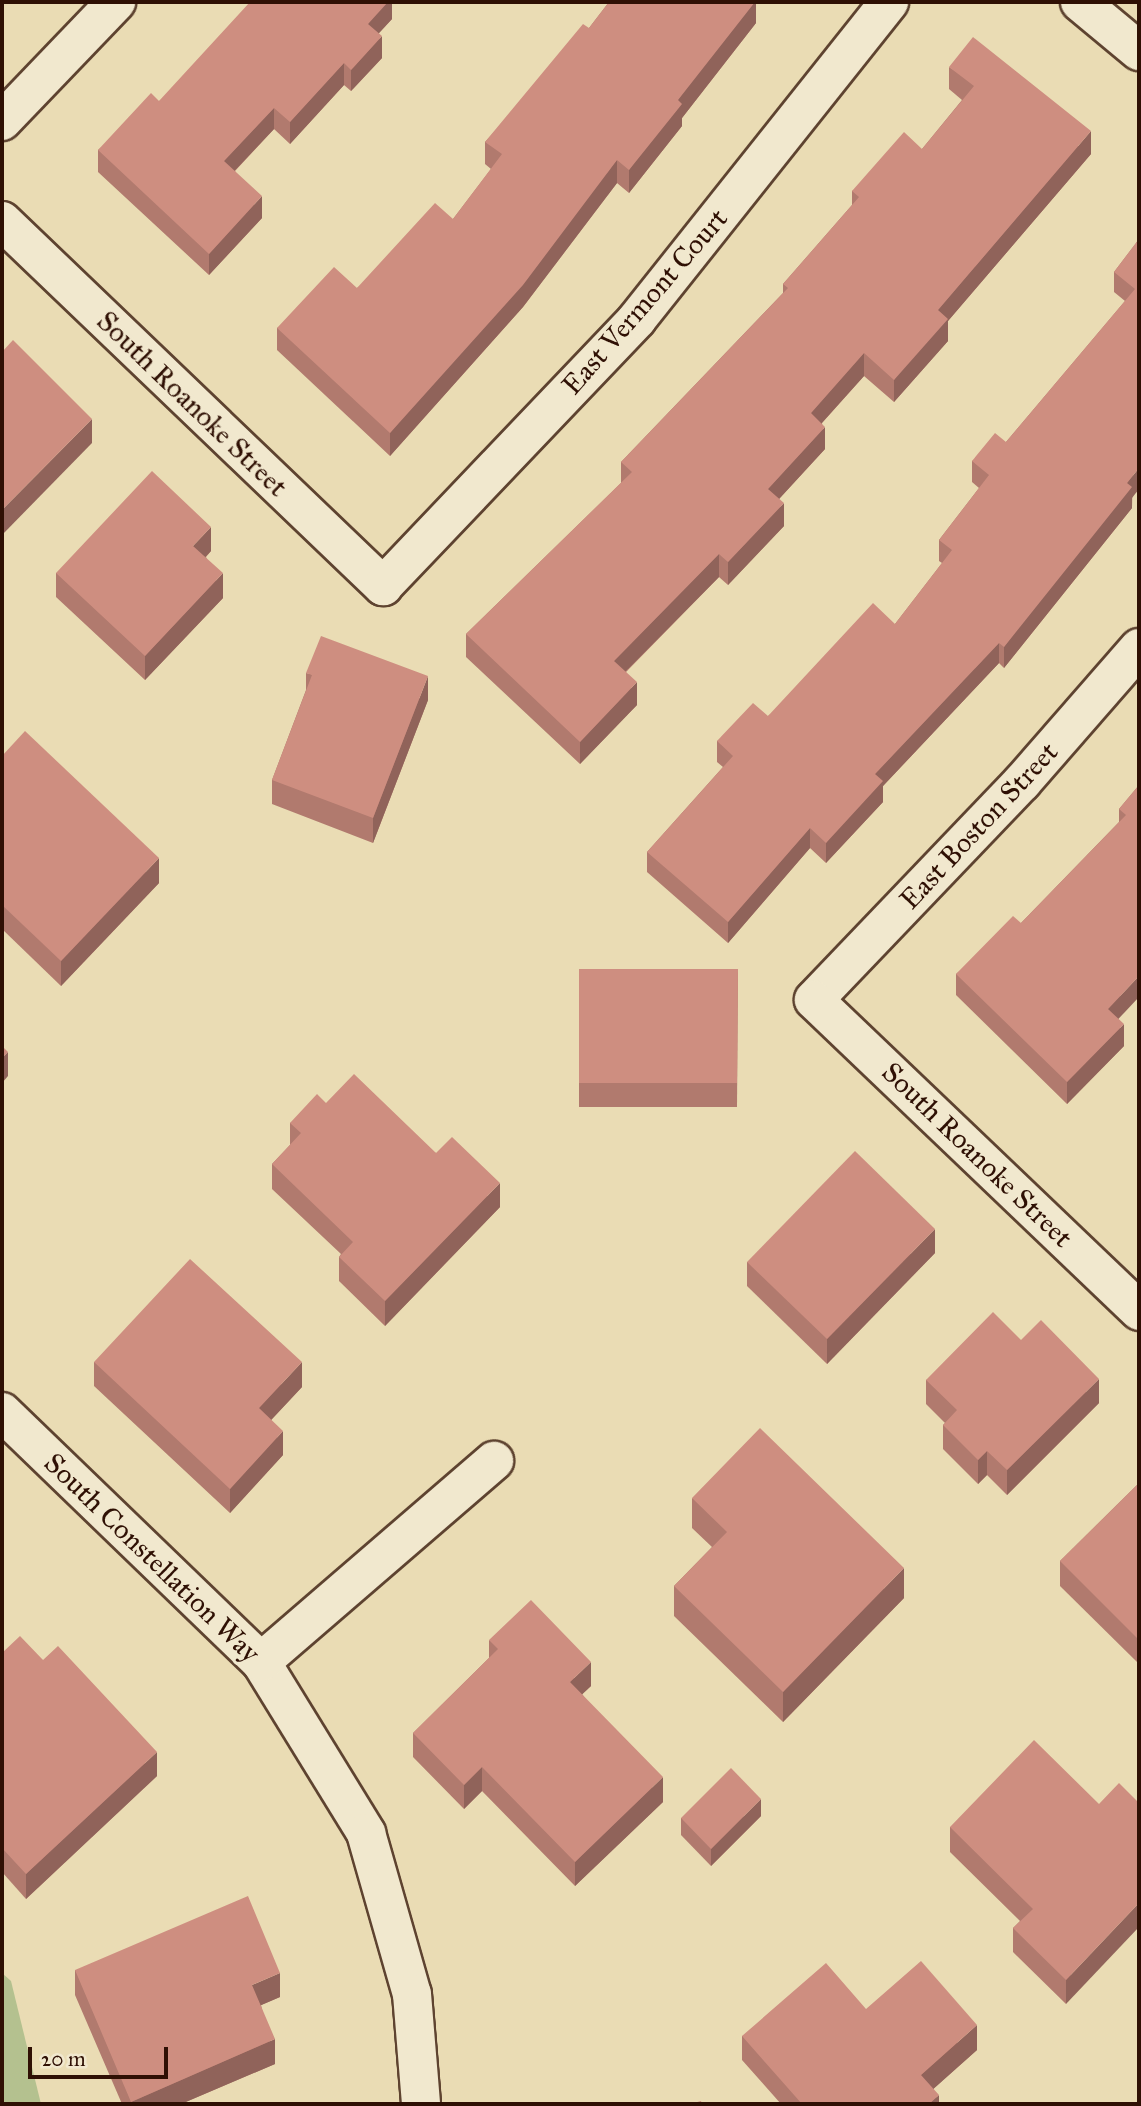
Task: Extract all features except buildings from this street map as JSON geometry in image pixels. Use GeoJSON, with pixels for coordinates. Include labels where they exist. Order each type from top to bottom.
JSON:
{"type":"FeatureCollection","features":[{"type":"Feature","properties":{"kind":"street"},"geometry":{"type":"LineString","coordinates":[[2,121],[116,2]]}},
{"type":"Feature","properties":{"kind":"street","name":"East Vermont Court"},"geometry":{"type":"LineString","coordinates":[[383,586],[637,319],[889,2]]}},
{"type":"Feature","properties":{"kind":"street"},"geometry":{"type":"LineString","coordinates":[[1080,2],[1139,51]]}},
{"type":"Feature","properties":{"kind":"street","name":"South Roanoke Street"},"geometry":{"type":"LineString","coordinates":[[2,221],[383,586]]}},
{"type":"Feature","properties":{"kind":"street","name":"East Boston Street"},"geometry":{"type":"LineString","coordinates":[[814,1000],[1022,782],[1139,648]]}},
{"type":"Feature","properties":{"kind":"street","name":"South Roanoke Street"},"geometry":{"type":"LineString","coordinates":[[814,1000],[1139,1311]]}},
{"type":"Feature","properties":{"kind":"street","name":"South Constellation Way"},"geometry":{"type":"LineString","coordinates":[[2,1412],[261,1662],[366,1833],[412,1994],[421,2104]]}},
{"type":"Feature","properties":{"kind":"street"},"geometry":{"type":"LineString","coordinates":[[261,1662],[494,1461]]}},
{"type":"Feature","properties":{"kind":"green space"},"geometry":{"type":"Polygon","coordinates":[[[2,1973],[11,1981],[41,2104],[2,2104],[2,1973]]]}}]}
